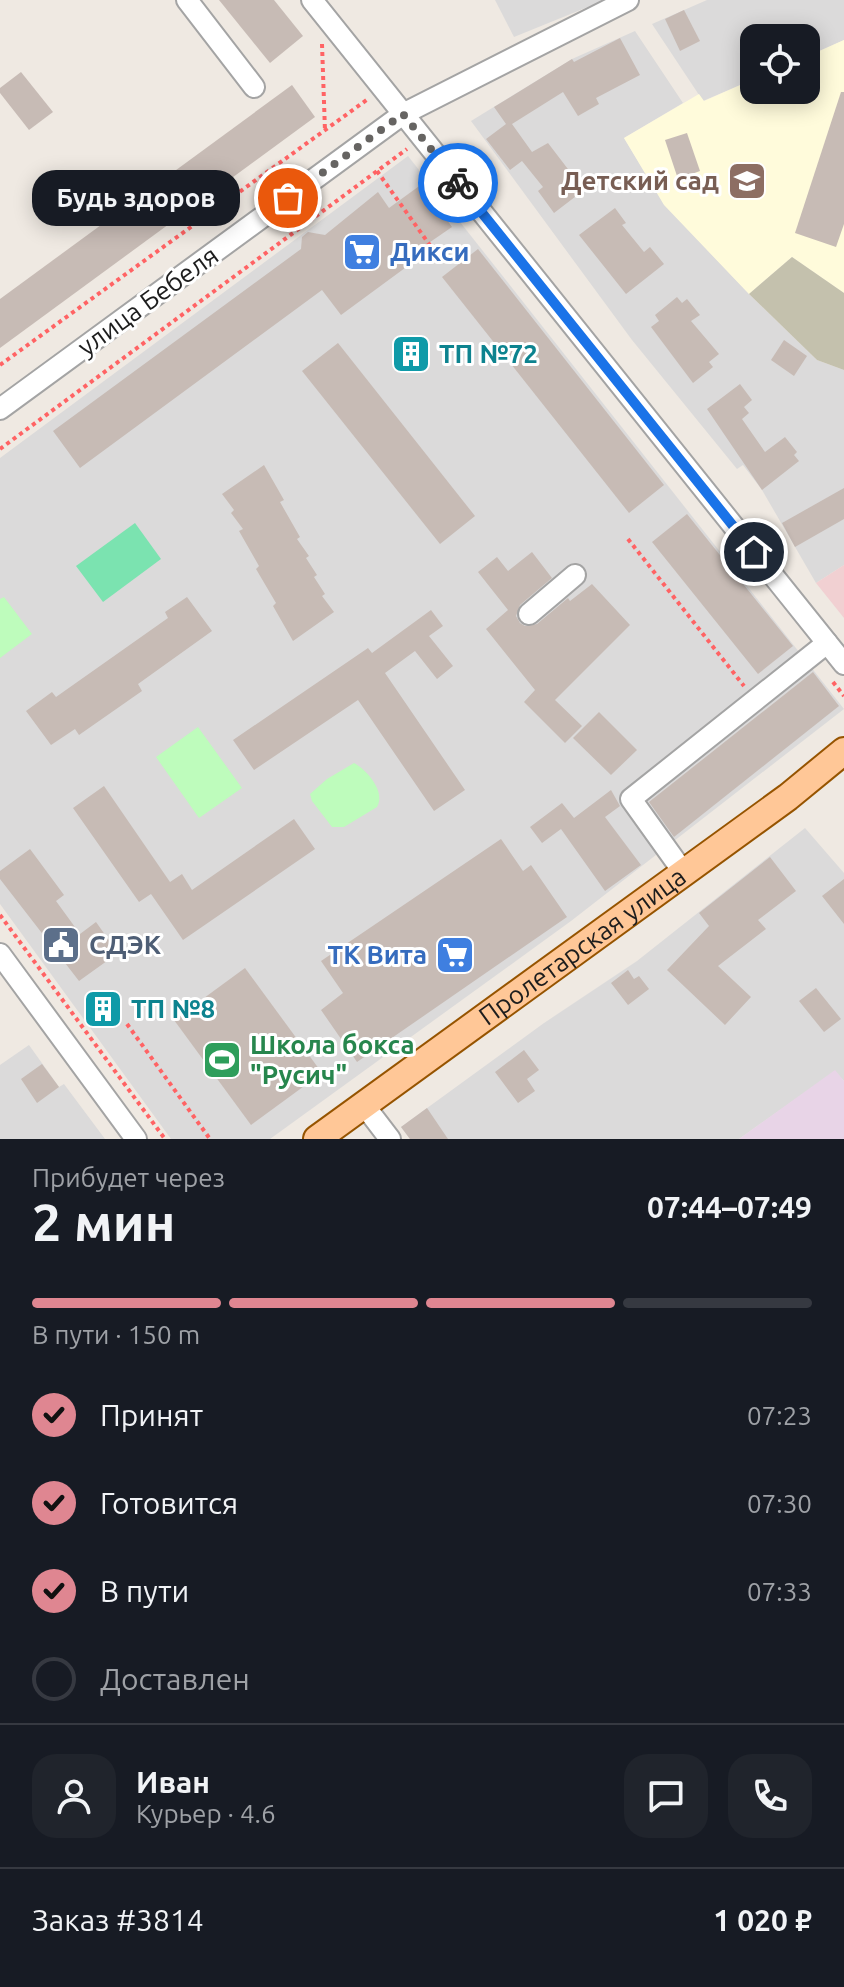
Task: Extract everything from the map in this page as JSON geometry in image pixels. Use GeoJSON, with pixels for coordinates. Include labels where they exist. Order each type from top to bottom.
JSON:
{"type":"FeatureCollection","features":[{"type":"Feature","properties":{"kind":"main road","name":"Пролетарская улица"},"geometry":{"type":"LineString","coordinates":[[317,1139],[788,797],[844,751]]}},
{"type":"Feature","properties":{"kind":"street"},"geometry":{"type":"LineString","coordinates":[[187,0],[254,87]]}},
{"type":"Feature","properties":{"kind":"street"},"geometry":{"type":"LineString","coordinates":[[312,0],[844,664]]}},
{"type":"Feature","properties":{"kind":"street","name":"улица Бебеля"},"geometry":{"type":"LineString","coordinates":[[0,409],[403,114],[628,0]]}},
{"type":"Feature","properties":{"kind":"street"},"geometry":{"type":"LineString","coordinates":[[529,614],[575,575]]}},
{"type":"Feature","properties":{"kind":"street"},"geometry":{"type":"LineString","coordinates":[[684,873],[631,799],[827,643]]}},
{"type":"Feature","properties":{"kind":"street"},"geometry":{"type":"LineString","coordinates":[[0,954],[136,1139]]}},
{"type":"Feature","properties":{"kind":"street"},"geometry":{"type":"LineString","coordinates":[[364,1105],[390,1139]]}},
{"type":"Feature","properties":{"kind":"path"},"geometry":{"type":"LineString","coordinates":[[322,38],[325,131]]}},
{"type":"Feature","properties":{"kind":"path"},"geometry":{"type":"LineString","coordinates":[[0,365],[370,98]]}},
{"type":"Feature","properties":{"kind":"path"},"geometry":{"type":"LineString","coordinates":[[0,449],[409,148]]}},
{"type":"Feature","properties":{"kind":"path"},"geometry":{"type":"LineString","coordinates":[[377,171],[439,258]]}},
{"type":"Feature","properties":{"kind":"path"},"geometry":{"type":"LineString","coordinates":[[628,539],[755,700]]}},
{"type":"Feature","properties":{"kind":"path"},"geometry":{"type":"LineString","coordinates":[[0,915],[165,1139]]}},
{"type":"Feature","properties":{"kind":"path"},"geometry":{"type":"LineString","coordinates":[[127,1024],[210,1139]]}},
{"type":"Feature","properties":{"kind":"shaded area"},"geometry":{"type":"Polygon","coordinates":[[[495,0],[605,0],[514,37],[495,0]]]}},
{"type":"Feature","properties":{"kind":"shaded area"},"geometry":{"type":"Polygon","coordinates":[[[707,0],[844,0],[844,40],[820,51],[820,24],[740,24],[740,85],[703,101],[652,24],[707,0]]]}},
{"type":"Feature","properties":{"kind":"shaded area"},"geometry":{"type":"Polygon","coordinates":[[[635,31],[683,103],[624,138],[664,204],[817,360],[844,370],[844,565],[816,583],[762,490],[743,465],[737,469],[632,340],[471,121],[572,59],[635,31]]]}},
{"type":"Feature","properties":{"kind":"shaded area","name":"Детский сад"},"geometry":{"type":"Polygon","coordinates":[[[844,40],[844,293],[792,257],[749,294],[664,205],[624,138],[699,94],[704,101],[740,85],[740,104],[820,104],[820,51],[844,40]]]}},
{"type":"Feature","properties":{"kind":"shaded area"},"geometry":{"type":"Polygon","coordinates":[[[408,156],[844,709],[571,921],[270,1139],[171,1139],[0,904],[0,458],[408,156]]]}},
{"type":"Feature","properties":{"kind":"shaded area"},"geometry":{"type":"Polygon","coordinates":[[[792,257],[844,293],[844,370],[817,360],[749,294],[792,257]]]}},
{"type":"Feature","properties":{"kind":"shaded area"},"geometry":{"type":"Polygon","coordinates":[[[844,565],[844,618],[816,583],[844,565]]]}},
{"type":"Feature","properties":{"kind":"shaded area"},"geometry":{"type":"Polygon","coordinates":[[[805,828],[844,873],[844,1081],[835,1071],[739,1139],[410,1139],[401,1127],[544,1023],[637,961],[805,828]]]}},
{"type":"Feature","properties":{"kind":"shaded area"},"geometry":{"type":"Polygon","coordinates":[[[29,1045],[59,1087],[64,1084],[105,1139],[0,1139],[0,1065],[29,1045]]]}},
{"type":"Feature","properties":{"kind":"shaded area"},"geometry":{"type":"Polygon","coordinates":[[[835,1070],[844,1081],[844,1139],[739,1139],[835,1070]]]}},
{"type":"Feature","properties":{"kind":"green space"},"geometry":{"type":"Polygon","coordinates":[[[135,523],[161,559],[103,602],[76,566],[135,523]]]}},
{"type":"Feature","properties":{"kind":"green space"},"geometry":{"type":"Polygon","coordinates":[[[4,597],[32,634],[0,658],[0,599],[4,597]]]}},
{"type":"Feature","properties":{"kind":"green space"},"geometry":{"type":"Polygon","coordinates":[[[198,727],[242,788],[199,818],[156,757],[198,727]]]}},
{"type":"Feature","properties":{"kind":"green space"},"geometry":{"type":"Polygon","coordinates":[[[354,763],[374,782],[379,795],[377,807],[344,827],[332,827],[310,794],[327,779],[354,763]]]}},
{"type":"Feature","properties":{"kind":"building"},"geometry":{"type":"Polygon","coordinates":[[[219,0],[274,0],[303,36],[270,63],[219,0]]]}},
{"type":"Feature","properties":{"kind":"building"},"geometry":{"type":"Polygon","coordinates":[[[684,10],[700,41],[680,51],[665,19],[684,10]]]}},
{"type":"Feature","properties":{"kind":"building"},"geometry":{"type":"Polygon","coordinates":[[[620,38],[640,75],[596,98],[599,104],[578,116],[563,92],[512,124],[532,152],[548,143],[584,190],[554,213],[538,191],[543,187],[522,161],[510,170],[486,139],[506,124],[494,107],[572,59],[574,62],[620,38]]]}},
{"type":"Feature","properties":{"kind":"building"},"geometry":{"type":"Polygon","coordinates":[[[21,72],[53,112],[29,130],[0,93],[0,88],[21,72]]]}},
{"type":"Feature","properties":{"kind":"building"},"geometry":{"type":"Polygon","coordinates":[[[292,85],[315,117],[0,348],[0,299],[292,85]]]}},
{"type":"Feature","properties":{"kind":"building"},"geometry":{"type":"Polygon","coordinates":[[[841,92],[844,92],[844,224],[836,247],[795,233],[841,92]]]}},
{"type":"Feature","properties":{"kind":"building"},"geometry":{"type":"Polygon","coordinates":[[[687,133],[700,171],[678,179],[665,140],[687,133]]]}},
{"type":"Feature","properties":{"kind":"building"},"geometry":{"type":"Polygon","coordinates":[[[422,184],[452,227],[420,249],[424,254],[341,315],[322,290],[80,468],[53,431],[301,249],[302,237],[308,232],[325,235],[378,192],[389,208],[422,184]]]}},
{"type":"Feature","properties":{"kind":"building"},"geometry":{"type":"Polygon","coordinates":[[[615,208],[626,223],[622,225],[644,252],[650,247],[664,264],[626,294],[579,235],[615,208]]]}},
{"type":"Feature","properties":{"kind":"building"},"geometry":{"type":"Polygon","coordinates":[[[478,249],[664,485],[629,513],[442,277],[478,249]]]}},
{"type":"Feature","properties":{"kind":"building"},"geometry":{"type":"Polygon","coordinates":[[[677,297],[682,303],[687,299],[700,315],[691,321],[719,354],[709,362],[713,367],[693,383],[651,327],[659,321],[655,315],[677,297]]]}},
{"type":"Feature","properties":{"kind":"building","name":"ТП №72"},"geometry":{"type":"Polygon","coordinates":[[[412,339],[426,356],[410,369],[396,351],[412,339]]]}},
{"type":"Feature","properties":{"kind":"building"},"geometry":{"type":"Polygon","coordinates":[[[784,340],[807,356],[794,376],[771,360],[784,340]]]}},
{"type":"Feature","properties":{"kind":"building"},"geometry":{"type":"Polygon","coordinates":[[[338,343],[475,516],[440,544],[302,371],[338,343]]]}},
{"type":"Feature","properties":{"kind":"building"},"geometry":{"type":"Polygon","coordinates":[[[740,384],[752,400],[744,407],[749,413],[742,419],[765,452],[785,437],[797,452],[794,455],[799,461],[762,490],[707,409],[740,384]]]}},
{"type":"Feature","properties":{"kind":"building"},"geometry":{"type":"Polygon","coordinates":[[[264,465],[284,500],[280,502],[300,537],[297,539],[309,556],[306,558],[317,575],[314,577],[325,594],[322,596],[334,612],[293,641],[256,569],[259,566],[239,531],[243,529],[231,513],[234,510],[222,494],[264,465]]]}},
{"type":"Feature","properties":{"kind":"building"},"geometry":{"type":"Polygon","coordinates":[[[844,488],[844,519],[795,547],[782,523],[844,488]]]}},
{"type":"Feature","properties":{"kind":"building"},"geometry":{"type":"Polygon","coordinates":[[[687,514],[793,646],[758,674],[652,542],[687,514]]]}},
{"type":"Feature","properties":{"kind":"building"},"geometry":{"type":"Polygon","coordinates":[[[532,552],[552,578],[520,605],[516,616],[520,623],[525,626],[537,624],[568,598],[570,601],[592,584],[630,625],[555,700],[582,726],[565,743],[524,702],[535,690],[486,629],[508,610],[478,572],[497,557],[508,571],[532,552]]]}},
{"type":"Feature","properties":{"kind":"building"},"geometry":{"type":"Polygon","coordinates":[[[187,597],[212,631],[138,684],[142,691],[79,735],[75,729],[51,745],[26,711],[52,692],[56,697],[168,618],[165,612],[187,597]]]}},
{"type":"Feature","properties":{"kind":"building"},"geometry":{"type":"Polygon","coordinates":[[[431,610],[443,626],[429,636],[453,666],[437,679],[415,651],[385,673],[465,790],[434,811],[358,700],[254,770],[233,740],[368,648],[372,653],[431,610]]]}},
{"type":"Feature","properties":{"kind":"building"},"geometry":{"type":"Polygon","coordinates":[[[813,672],[839,706],[674,837],[649,802],[813,672]]]}},
{"type":"Feature","properties":{"kind":"building"},"geometry":{"type":"Polygon","coordinates":[[[599,712],[637,750],[611,775],[573,738],[599,712]]]}},
{"type":"Feature","properties":{"kind":"building"},"geometry":{"type":"Polygon","coordinates":[[[104,786],[170,882],[182,874],[192,890],[294,819],[315,849],[183,940],[151,894],[139,902],[73,808],[104,786]]]}},
{"type":"Feature","properties":{"kind":"building"},"geometry":{"type":"Polygon","coordinates":[[[611,790],[620,806],[605,817],[641,865],[605,891],[561,829],[542,843],[530,827],[562,803],[574,818],[611,790]]]}},
{"type":"Feature","properties":{"kind":"building","name":"ТК Вита"},"geometry":{"type":"Polygon","coordinates":[[[501,839],[523,871],[531,865],[567,917],[357,1062],[321,1010],[343,993],[321,961],[501,839]]]}},
{"type":"Feature","properties":{"kind":"building"},"geometry":{"type":"Polygon","coordinates":[[[30,849],[64,895],[56,901],[80,934],[96,922],[118,953],[79,981],[0,879],[0,871],[30,849]]]}},
{"type":"Feature","properties":{"kind":"building"},"geometry":{"type":"Polygon","coordinates":[[[770,857],[796,891],[758,920],[766,929],[718,966],[751,997],[725,1025],[667,970],[709,926],[699,913],[770,857]]]}},
{"type":"Feature","properties":{"kind":"building"},"geometry":{"type":"Polygon","coordinates":[[[844,879],[844,924],[822,896],[844,879]]]}},
{"type":"Feature","properties":{"kind":"building"},"geometry":{"type":"Polygon","coordinates":[[[245,968],[322,1073],[251,1125],[174,1020],[245,968]]]}},
{"type":"Feature","properties":{"kind":"building"},"geometry":{"type":"Polygon","coordinates":[[[628,970],[634,979],[639,976],[649,989],[628,1005],[611,983],[628,970]]]}},
{"type":"Feature","properties":{"kind":"building"},"geometry":{"type":"Polygon","coordinates":[[[816,988],[841,1019],[824,1032],[799,1001],[816,988]]]}},
{"type":"Feature","properties":{"kind":"building"},"geometry":{"type":"Polygon","coordinates":[[[524,1050],[539,1070],[527,1079],[535,1091],[518,1103],[495,1072],[524,1050]]]}},
{"type":"Feature","properties":{"kind":"building"},"geometry":{"type":"Polygon","coordinates":[[[42,1064],[59,1087],[37,1103],[21,1079],[42,1064]]]}},
{"type":"Feature","properties":{"kind":"building"},"geometry":{"type":"Polygon","coordinates":[[[427,1108],[448,1139],[410,1139],[401,1127],[427,1108]]]}},
{"type":"Feature","properties":{"kind":"way so far"},"geometry":{"type":"LineString","coordinates":[[288,198],[403,114],[458,183]]}},
{"type":"Feature","properties":{"kind":"place","name":"Детский сад"},"geometry":{"type":"Point","coordinates":[747,181]}},
{"type":"Feature","properties":{"kind":"place","name":"Будь здоров"},"geometry":{"type":"Point","coordinates":[288,198]}},
{"type":"Feature","properties":{"kind":"place","name":"Дикси"},"geometry":{"type":"Point","coordinates":[362,252]}},
{"type":"Feature","properties":{"kind":"place","name":"ТП №72"},"geometry":{"type":"Point","coordinates":[411,354]}},
{"type":"Feature","properties":{"kind":"place","name":"СДЭК"},"geometry":{"type":"Point","coordinates":[61,945]}},
{"type":"Feature","properties":{"kind":"place","name":"ТК Вита"},"geometry":{"type":"Point","coordinates":[455,955]}},
{"type":"Feature","properties":{"kind":"place","name":"ТП №8"},"geometry":{"type":"Point","coordinates":[103,1009]}},
{"type":"Feature","properties":{"kind":"place","name":"Школа бокса \"Русич\""},"geometry":{"type":"Point","coordinates":[222,1060]}},
{"type":"Feature","properties":{"kind":"route"},"geometry":{"type":"LineString","coordinates":[[458,183],[754,552]]}}]}
